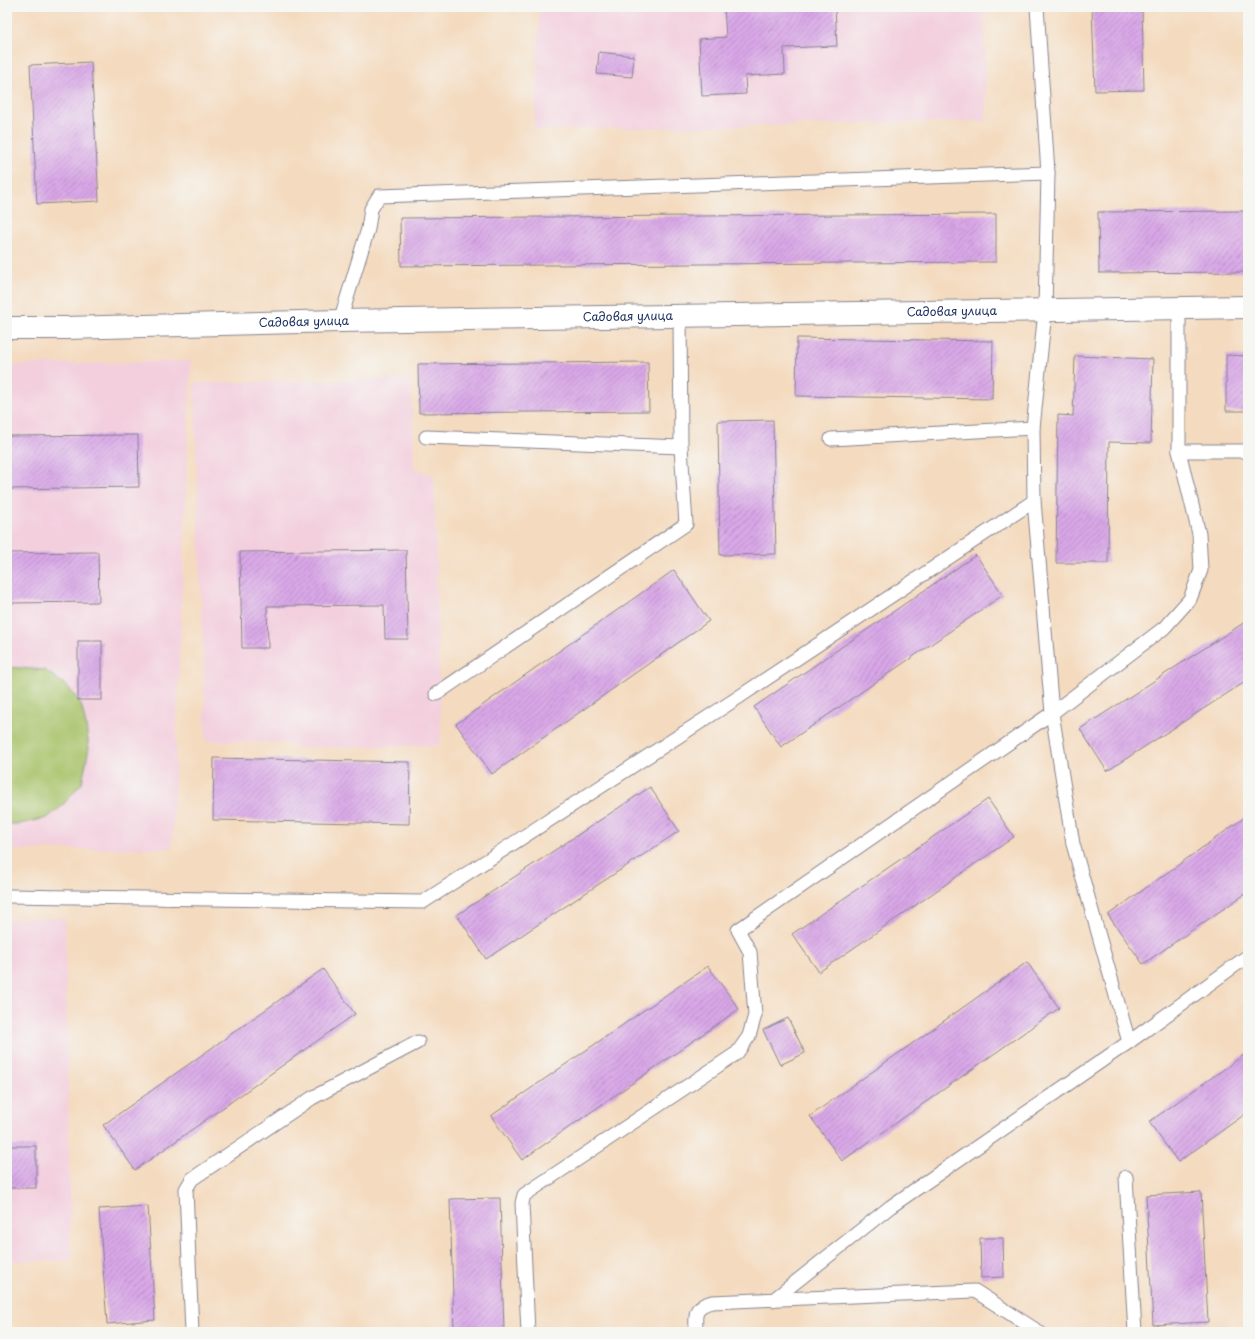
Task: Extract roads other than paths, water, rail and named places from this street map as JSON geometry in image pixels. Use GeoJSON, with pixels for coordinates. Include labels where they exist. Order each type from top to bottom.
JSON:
{"type":"FeatureCollection","features":[{"type":"Feature","properties":{"kind":"street","name":"Садовая улица"},"geometry":{"type":"LineString","coordinates":[[7,328],[1248,307]]}},
{"type":"Feature","properties":{"kind":"lane"},"geometry":{"type":"LineString","coordinates":[[1037,7],[1048,173],[1045,311],[1034,428],[1034,501],[1052,712],[1073,844],[1129,1042]]}},
{"type":"Feature","properties":{"kind":"lane"},"geometry":{"type":"LineString","coordinates":[[340,322],[368,229],[371,209],[379,196],[1048,173]]}},
{"type":"Feature","properties":{"kind":"lane"},"geometry":{"type":"LineString","coordinates":[[528,1332],[522,1203],[524,1195],[737,1053],[749,1036],[755,1015],[750,952],[738,930],[1052,712],[1164,628],[1190,599],[1201,570],[1199,534],[1179,451],[1179,309]]}},
{"type":"Feature","properties":{"kind":"lane"},"geometry":{"type":"LineString","coordinates":[[436,694],[686,524],[681,447],[680,316]]}},
{"type":"Feature","properties":{"kind":"lane"},"geometry":{"type":"LineString","coordinates":[[831,439],[1034,428]]}},
{"type":"Feature","properties":{"kind":"lane"},"geometry":{"type":"LineString","coordinates":[[426,437],[681,447]]}},
{"type":"Feature","properties":{"kind":"lane"},"geometry":{"type":"LineString","coordinates":[[1179,451],[1248,452]]}},
{"type":"Feature","properties":{"kind":"lane"},"geometry":{"type":"LineString","coordinates":[[7,896],[423,902],[739,697],[1034,501]]}},
{"type":"Feature","properties":{"kind":"lane"},"geometry":{"type":"LineString","coordinates":[[773,1300],[890,1207],[1129,1042],[1248,956]]}},
{"type":"Feature","properties":{"kind":"lane"},"geometry":{"type":"LineString","coordinates":[[192,1332],[186,1189],[192,1179],[312,1098],[418,1042]]}},
{"type":"Feature","properties":{"kind":"lane"},"geometry":{"type":"LineString","coordinates":[[1126,1177],[1135,1332]]}},
{"type":"Feature","properties":{"kind":"lane"},"geometry":{"type":"LineString","coordinates":[[696,1332],[696,1313],[702,1304],[712,1302],[975,1292],[1039,1332]]}}]}
